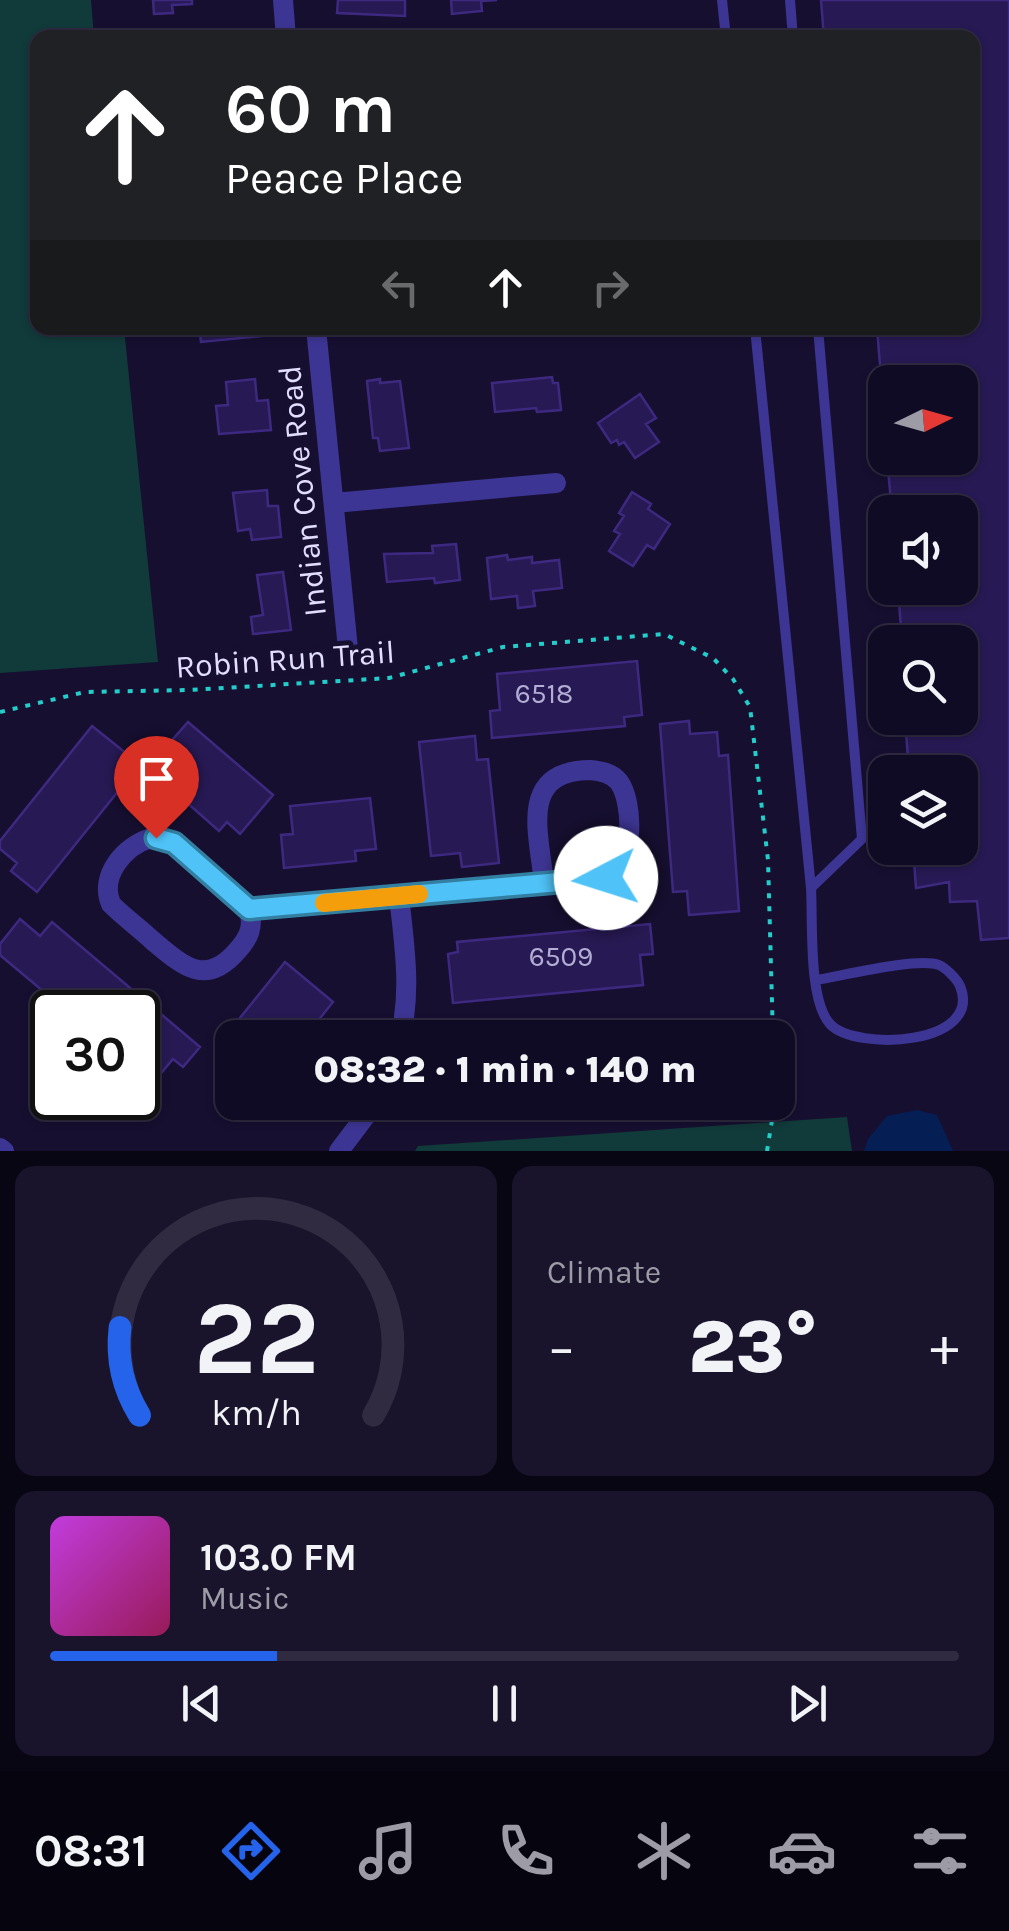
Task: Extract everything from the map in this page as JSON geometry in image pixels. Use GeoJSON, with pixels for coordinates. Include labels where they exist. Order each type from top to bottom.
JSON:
{"type":"FeatureCollection","features":[{"type":"Feature","properties":{"kind":"street"},"geometry":{"type":"LineString","coordinates":[[282,0],[285,30]]}},
{"type":"Feature","properties":{"kind":"street","name":"Indian Cove Road"},"geometry":{"type":"LineString","coordinates":[[317,335],[348,649]]}},
{"type":"Feature","properties":{"kind":"street"},"geometry":{"type":"LineString","coordinates":[[334,503],[556,483]]}},
{"type":"Feature","properties":{"kind":"street"},"geometry":{"type":"LineString","coordinates":[[249,909],[252,925],[245,942],[222,966],[196,970],[180,964],[115,908],[107,894],[107,884],[115,865],[138,842],[150,838],[166,838],[249,909],[606,878],[624,863],[630,843],[626,796],[610,774],[572,770],[552,779],[544,788],[537,805],[544,883]]}},
{"type":"Feature","properties":{"kind":"street"},"geometry":{"type":"LineString","coordinates":[[399,896],[407,970],[402,1020]]}},
{"type":"Feature","properties":{"kind":"street"},"geometry":{"type":"LineString","coordinates":[[339,1151],[362,1120]]}},
{"type":"Feature","properties":{"kind":"lane"},"geometry":{"type":"LineString","coordinates":[[722,0],[725,30]]}},
{"type":"Feature","properties":{"kind":"lane"},"geometry":{"type":"LineString","coordinates":[[790,0],[793,30]]}},
{"type":"Feature","properties":{"kind":"lane"},"geometry":{"type":"LineString","coordinates":[[756,335],[818,1005],[831,1025],[844,1033],[890,1040],[933,1036],[957,1019],[964,1000],[959,982],[940,965],[918,963],[816,980]]}},
{"type":"Feature","properties":{"kind":"lane"},"geometry":{"type":"LineString","coordinates":[[810,888],[862,839],[819,335]]}},
{"type":"Feature","properties":{"kind":"path","name":"Robin Run Trail"},"geometry":{"type":"LineString","coordinates":[[0,712],[85,692],[388,678],[504,647],[664,634],[713,658],[733,679],[750,707],[768,860],[772,1020]]}},
{"type":"Feature","properties":{"kind":"path"},"geometry":{"type":"LineString","coordinates":[[768,1151],[772,1120]]}},
{"type":"Feature","properties":{"kind":"green space"},"geometry":{"type":"Polygon","coordinates":[[[0,0],[91,0],[93,30],[30,30],[30,335],[125,335],[158,662],[0,673],[0,0]]]}},
{"type":"Feature","properties":{"kind":"green space"},"geometry":{"type":"Polygon","coordinates":[[[847,1117],[852,1151],[415,1151],[418,1146],[847,1117]]]}},
{"type":"Feature","properties":{"kind":"water"},"geometry":{"type":"Polygon","coordinates":[[[917,1110],[937,1115],[953,1151],[864,1151],[868,1139],[887,1116],[917,1110]]]}},
{"type":"Feature","properties":{"kind":"building"},"geometry":{"type":"Polygon","coordinates":[[[153,0],[192,0],[192,4],[172,5],[173,13],[154,14],[153,0]]]}},
{"type":"Feature","properties":{"kind":"building"},"geometry":{"type":"Polygon","coordinates":[[[338,0],[405,0],[405,16],[337,13],[338,0]]]}},
{"type":"Feature","properties":{"kind":"building"},"geometry":{"type":"Polygon","coordinates":[[[451,0],[497,0],[481,1],[482,11],[452,14],[451,0]]]}},
{"type":"Feature","properties":{"kind":"building"},"geometry":{"type":"Polygon","coordinates":[[[821,0],[1009,0],[1009,938],[981,940],[977,901],[950,902],[949,882],[916,888],[914,865],[978,865],[978,755],[908,755],[906,735],[978,735],[978,625],[901,625],[899,605],[978,605],[978,495],[890,495],[889,475],[978,475],[978,365],[880,365],[878,335],[980,335],[980,30],[823,30],[821,0]]]}},
{"type":"Feature","properties":{"kind":"building"},"geometry":{"type":"Polygon","coordinates":[[[200,335],[261,335],[261,336],[201,342],[200,335]]]}},
{"type":"Feature","properties":{"kind":"building"},"geometry":{"type":"Polygon","coordinates":[[[552,377],[553,383],[558,383],[561,410],[495,412],[492,383],[552,377]]]}},
{"type":"Feature","properties":{"kind":"building"},"geometry":{"type":"Polygon","coordinates":[[[255,379],[257,401],[268,400],[271,430],[219,434],[216,406],[228,405],[226,382],[255,379]]]}},
{"type":"Feature","properties":{"kind":"building"},"geometry":{"type":"Polygon","coordinates":[[[380,379],[380,383],[400,381],[409,448],[380,451],[378,438],[373,438],[367,381],[380,379]]]}},
{"type":"Feature","properties":{"kind":"building"},"geometry":{"type":"Polygon","coordinates":[[[640,394],[656,418],[646,424],[659,442],[635,458],[624,442],[611,443],[598,423],[640,394]]]}},
{"type":"Feature","properties":{"kind":"building"},"geometry":{"type":"Polygon","coordinates":[[[267,490],[268,506],[278,506],[281,537],[252,540],[250,529],[238,531],[233,493],[267,490]]]}},
{"type":"Feature","properties":{"kind":"building"},"geometry":{"type":"Polygon","coordinates":[[[632,492],[651,504],[648,509],[670,524],[654,549],[647,545],[633,566],[609,551],[620,534],[614,531],[624,516],[619,513],[632,492]]]}},
{"type":"Feature","properties":{"kind":"building"},"geometry":{"type":"Polygon","coordinates":[[[456,544],[460,580],[387,582],[384,554],[433,553],[432,546],[456,544]]]}},
{"type":"Feature","properties":{"kind":"building"},"geometry":{"type":"Polygon","coordinates":[[[507,555],[508,560],[532,557],[532,563],[559,560],[562,588],[533,591],[535,606],[518,608],[517,596],[491,599],[487,558],[507,555]]]}},
{"type":"Feature","properties":{"kind":"building"},"geometry":{"type":"Polygon","coordinates":[[[283,572],[291,630],[253,634],[251,617],[263,615],[257,575],[283,572]]]}},
{"type":"Feature","properties":{"kind":"building"},"geometry":{"type":"Polygon","coordinates":[[[637,661],[642,715],[624,717],[625,726],[492,738],[490,711],[500,710],[497,674],[637,661]]]}},
{"type":"Feature","properties":{"kind":"building"},"geometry":{"type":"Polygon","coordinates":[[[689,721],[690,734],[717,732],[719,756],[728,755],[739,911],[689,915],[687,891],[673,892],[660,724],[689,721]]]}},
{"type":"Feature","properties":{"kind":"building"},"geometry":{"type":"Polygon","coordinates":[[[188,722],[273,795],[240,834],[227,822],[219,831],[141,762],[159,741],[166,747],[188,722]]]}},
{"type":"Feature","properties":{"kind":"building"},"geometry":{"type":"Polygon","coordinates":[[[92,726],[132,758],[116,778],[124,784],[37,892],[11,871],[17,863],[0,849],[0,841],[92,726]]]}},
{"type":"Feature","properties":{"kind":"building"},"geometry":{"type":"Polygon","coordinates":[[[475,736],[477,760],[488,759],[499,863],[462,867],[460,853],[431,856],[419,742],[475,736]]]}},
{"type":"Feature","properties":{"kind":"building"},"geometry":{"type":"Polygon","coordinates":[[[370,798],[376,849],[355,851],[356,861],[284,868],[281,835],[293,834],[290,806],[370,798]]]}},
{"type":"Feature","properties":{"kind":"building"},"geometry":{"type":"Polygon","coordinates":[[[20,919],[40,936],[52,922],[133,990],[42,990],[0,955],[0,944],[20,919]]]}},
{"type":"Feature","properties":{"kind":"building"},"geometry":{"type":"Polygon","coordinates":[[[650,924],[653,954],[640,955],[643,985],[453,1003],[448,954],[458,952],[457,942],[650,924]]]}},
{"type":"Feature","properties":{"kind":"building"},"geometry":{"type":"Polygon","coordinates":[[[285,962],[333,1002],[318,1020],[238,1020],[285,962]]]}},
{"type":"Feature","properties":{"kind":"building"},"geometry":{"type":"Polygon","coordinates":[[[160,1013],[200,1047],[183,1067],[173,1059],[160,1074],[160,1013]]]}},
{"type":"Feature","properties":{"kind":"slow traffic"},"geometry":{"type":"LineString","coordinates":[[324,903],[419,894]]}},
{"type":"Feature","properties":{"kind":"route"},"geometry":{"type":"LineString","coordinates":[[156,838],[174,843],[249,909],[606,878]]}}]}
